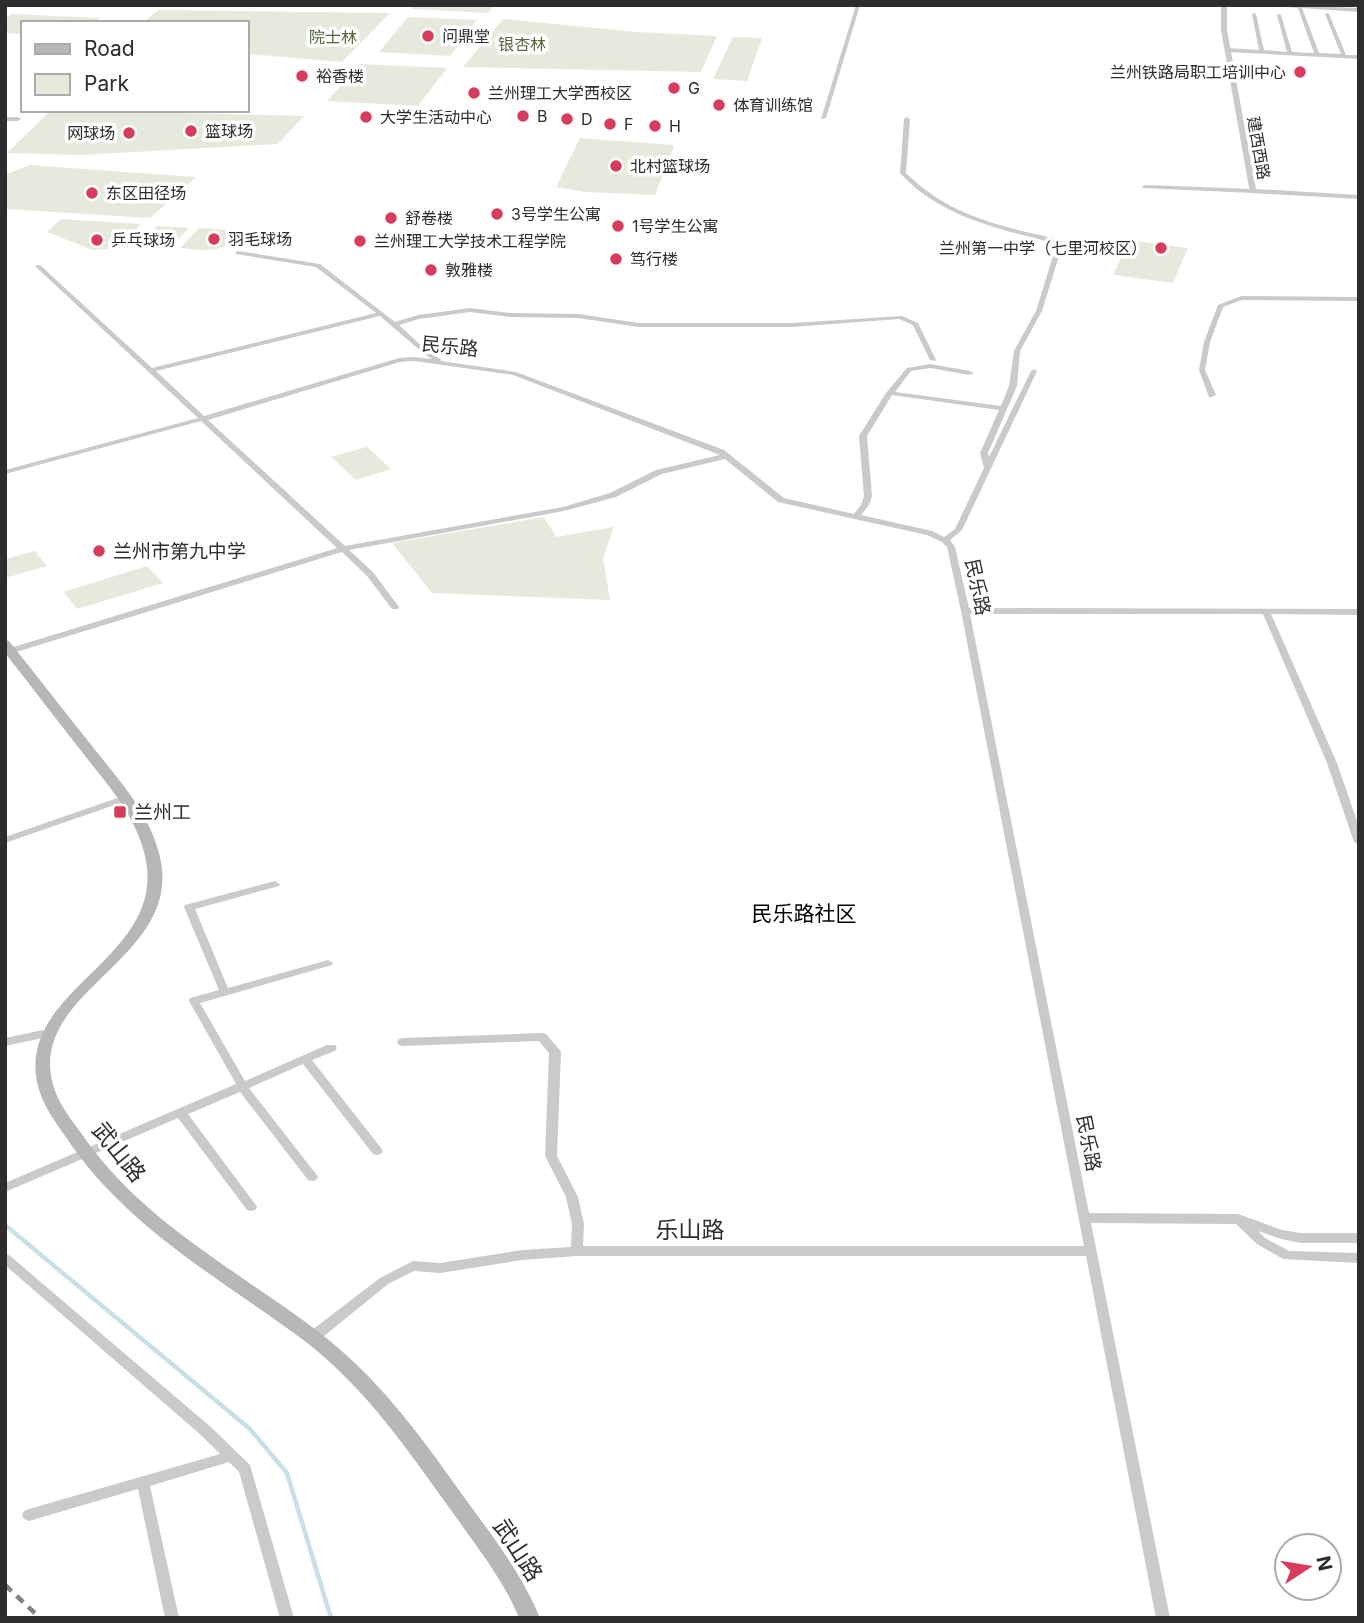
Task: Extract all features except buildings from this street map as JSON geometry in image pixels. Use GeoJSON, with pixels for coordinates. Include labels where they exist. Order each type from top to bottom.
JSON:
{"type":"FeatureCollection","features":[{"type":"Feature","properties":{"kind":"main road"},"geometry":{"type":"LineString","coordinates":[[8,648],[126,799],[143,826],[154,866],[153,903],[145,919],[127,943],[66,1004],[43,1034]]}},
{"type":"Feature","properties":{"kind":"main road","name":"武山路"},"geometry":{"type":"LineString","coordinates":[[43,1034],[38,1063],[49,1096],[100,1173],[149,1222],[196,1258],[313,1337],[337,1357],[398,1421],[499,1562],[530,1618]]}},
{"type":"Feature","properties":{"kind":"street"},"geometry":{"type":"LineString","coordinates":[[823,118],[858,5]]}},
{"type":"Feature","properties":{"kind":"street","name":"建西西路"},"geometry":{"type":"LineString","coordinates":[[1224,5],[1228,50],[1253,191],[1359,197]]}},
{"type":"Feature","properties":{"kind":"street"},"geometry":{"type":"LineString","coordinates":[[1286,5],[1359,9]]}},
{"type":"Feature","properties":{"kind":"street"},"geometry":{"type":"LineString","coordinates":[[1300,8],[1317,55]]}},
{"type":"Feature","properties":{"kind":"street"},"geometry":{"type":"LineString","coordinates":[[1254,14],[1262,52]]}},
{"type":"Feature","properties":{"kind":"street"},"geometry":{"type":"LineString","coordinates":[[1327,14],[1344,56]]}},
{"type":"Feature","properties":{"kind":"street"},"geometry":{"type":"LineString","coordinates":[[1279,15],[1290,53]]}},
{"type":"Feature","properties":{"kind":"street"},"geometry":{"type":"LineString","coordinates":[[1228,50],[1359,57]]}},
{"type":"Feature","properties":{"kind":"street"},"geometry":{"type":"LineString","coordinates":[[906,118],[903,173],[917,189],[978,222],[1066,244],[1056,256],[1039,311],[1017,351],[1013,386],[984,453],[988,468]]}},
{"type":"Feature","properties":{"kind":"street"},"geometry":{"type":"LineString","coordinates":[[5,119],[18,119]]}},
{"type":"Feature","properties":{"kind":"street"},"geometry":{"type":"LineString","coordinates":[[1145,187],[1253,191]]}},
{"type":"Feature","properties":{"kind":"street"},"geometry":{"type":"LineString","coordinates":[[239,253],[318,265],[382,314],[425,352],[442,362]]}},
{"type":"Feature","properties":{"kind":"street"},"geometry":{"type":"LineString","coordinates":[[38,265],[370,574],[395,607]]}},
{"type":"Feature","properties":{"kind":"street"},"geometry":{"type":"LineString","coordinates":[[1212,396],[1202,370],[1220,306],[1241,298],[1359,299]]}},
{"type":"Feature","properties":{"kind":"street"},"geometry":{"type":"LineString","coordinates":[[394,324],[418,317],[470,310],[510,315],[579,316],[639,325],[792,325],[900,317],[916,324],[933,360]]}},
{"type":"Feature","properties":{"kind":"street"},"geometry":{"type":"LineString","coordinates":[[152,370],[382,314]]}},
{"type":"Feature","properties":{"kind":"street","name":"民乐路"},"geometry":{"type":"LineString","coordinates":[[5,472],[202,419],[399,360],[442,362],[514,373],[726,456],[748,476],[782,500],[929,533],[944,540],[951,547],[965,611],[1163,1618]]}},
{"type":"Feature","properties":{"kind":"street"},"geometry":{"type":"LineString","coordinates":[[856,516],[868,496],[863,436],[909,369],[918,366],[970,373]]}},
{"type":"Feature","properties":{"kind":"street"},"geometry":{"type":"LineString","coordinates":[[944,540],[958,530],[1034,371]]}},
{"type":"Feature","properties":{"kind":"street"},"geometry":{"type":"LineString","coordinates":[[890,393],[1002,408]]}},
{"type":"Feature","properties":{"kind":"street"},"geometry":{"type":"LineString","coordinates":[[8,648],[343,549],[564,509],[613,495],[659,472],[726,456]]}},
{"type":"Feature","properties":{"kind":"street"},"geometry":{"type":"LineString","coordinates":[[965,611],[1359,612]]}},
{"type":"Feature","properties":{"kind":"street"},"geometry":{"type":"LineString","coordinates":[[1266,612],[1332,763],[1359,842]]}},
{"type":"Feature","properties":{"kind":"street"},"geometry":{"type":"LineString","coordinates":[[5,840],[126,799]]}},
{"type":"Feature","properties":{"kind":"street"},"geometry":{"type":"LineString","coordinates":[[225,992],[188,907],[275,884]]}},
{"type":"Feature","properties":{"kind":"street"},"geometry":{"type":"LineString","coordinates":[[312,1177],[243,1086],[194,1001],[328,963]]}},
{"type":"Feature","properties":{"kind":"street"},"geometry":{"type":"LineString","coordinates":[[5,1042],[43,1034]]}},
{"type":"Feature","properties":{"kind":"street"},"geometry":{"type":"LineString","coordinates":[[403,1042],[542,1037],[555,1052],[551,1156],[572,1197],[578,1224],[577,1251]]}},
{"type":"Feature","properties":{"kind":"street"},"geometry":{"type":"LineString","coordinates":[[6,1188],[331,1048]]}},
{"type":"Feature","properties":{"kind":"street"},"geometry":{"type":"LineString","coordinates":[[305,1059],[377,1151]]}},
{"type":"Feature","properties":{"kind":"street"},"geometry":{"type":"LineString","coordinates":[[180,1112],[251,1207]]}},
{"type":"Feature","properties":{"kind":"street"},"geometry":{"type":"LineString","coordinates":[[1086,1218],[1238,1219],[1301,1238],[1359,1238]]}},
{"type":"Feature","properties":{"kind":"street"},"geometry":{"type":"LineString","coordinates":[[1238,1219],[1261,1241],[1287,1256],[1359,1258]]}},
{"type":"Feature","properties":{"kind":"street","name":"乐山路"},"geometry":{"type":"LineString","coordinates":[[313,1337],[384,1281],[413,1266],[440,1268],[522,1255],[577,1251],[1092,1251]]}},
{"type":"Feature","properties":{"kind":"street"},"geometry":{"type":"LineString","coordinates":[[5,1258],[207,1432],[245,1469],[287,1618]]}},
{"type":"Feature","properties":{"kind":"street"},"geometry":{"type":"LineString","coordinates":[[29,1515],[232,1456]]}},
{"type":"Feature","properties":{"kind":"street"},"geometry":{"type":"LineString","coordinates":[[143,1483],[172,1618]]}},
{"type":"Feature","properties":{"kind":"green space"},"geometry":{"type":"Polygon","coordinates":[[[414,5],[494,5],[488,13],[411,9],[414,5]]]}},
{"type":"Feature","properties":{"kind":"green space","name":"院士林"},"geometry":{"type":"Polygon","coordinates":[[[158,10],[390,13],[342,62],[248,54],[248,21],[145,21],[158,10]]]}},
{"type":"Feature","properties":{"kind":"green space"},"geometry":{"type":"Polygon","coordinates":[[[12,14],[100,18],[97,21],[21,21],[21,34],[5,33],[5,19],[12,14]]]}},
{"type":"Feature","properties":{"kind":"green space","name":"问鼎堂"},"geometry":{"type":"Polygon","coordinates":[[[408,17],[477,20],[450,56],[379,52],[408,17]]]}},
{"type":"Feature","properties":{"kind":"green space","name":"银杏林"},"geometry":{"type":"Polygon","coordinates":[[[503,19],[637,32],[717,36],[701,72],[463,67],[503,19]]]}},
{"type":"Feature","properties":{"kind":"green space"},"geometry":{"type":"Polygon","coordinates":[[[733,37],[762,38],[747,81],[713,79],[733,37]]]}},
{"type":"Feature","properties":{"kind":"green space"},"geometry":{"type":"Polygon","coordinates":[[[360,64],[447,68],[418,106],[327,101],[360,64]]]}},
{"type":"Feature","properties":{"kind":"green space"},"geometry":{"type":"Polygon","coordinates":[[[49,112],[304,116],[278,144],[81,155],[7,153],[49,112]]]}},
{"type":"Feature","properties":{"kind":"green space","name":"北村篮球场"},"geometry":{"type":"Polygon","coordinates":[[[580,138],[674,146],[655,195],[586,192],[556,187],[580,138]]]}},
{"type":"Feature","properties":{"kind":"green space","name":"东区田径场"},"geometry":{"type":"Polygon","coordinates":[[[29,165],[196,177],[150,218],[5,209],[5,175],[29,165]]]}},
{"type":"Feature","properties":{"kind":"green space","name":"乒乓球场"},"geometry":{"type":"Polygon","coordinates":[[[61,219],[141,224],[120,248],[93,250],[47,232],[61,219]]]}},
{"type":"Feature","properties":{"kind":"green space"},"geometry":{"type":"Polygon","coordinates":[[[157,226],[189,228],[169,248],[135,249],[157,226]]]}},
{"type":"Feature","properties":{"kind":"green space","name":"羽毛球场"},"geometry":{"type":"Polygon","coordinates":[[[199,228],[249,231],[232,243],[217,249],[180,248],[199,228]]]}},
{"type":"Feature","properties":{"kind":"green space"},"geometry":{"type":"Polygon","coordinates":[[[1130,240],[1188,248],[1173,283],[1113,275],[1130,240]]]}},
{"type":"Feature","properties":{"kind":"green space"},"geometry":{"type":"Polygon","coordinates":[[[367,447],[391,469],[356,480],[331,457],[367,447]]]}},
{"type":"Feature","properties":{"kind":"green space"},"geometry":{"type":"Polygon","coordinates":[[[544,517],[556,537],[614,527],[603,558],[610,600],[432,593],[392,543],[544,517]]]}},
{"type":"Feature","properties":{"kind":"green space"},"geometry":{"type":"Polygon","coordinates":[[[35,551],[47,566],[5,578],[5,559],[35,551]]]}},
{"type":"Feature","properties":{"kind":"green space"},"geometry":{"type":"Polygon","coordinates":[[[147,566],[163,583],[77,609],[64,592],[147,566]]]}},
{"type":"Feature","properties":{"kind":"waterway"},"geometry":{"type":"LineString","coordinates":[[5,1225],[250,1429],[287,1473],[331,1618]]}},
{"type":"Feature","properties":{"kind":"railway"},"geometry":{"type":"LineString","coordinates":[[5,1585],[40,1618]]}},
{"type":"Feature","properties":{"kind":"place","name":"问鼎堂"},"geometry":{"type":"Point","coordinates":[428,36]}},
{"type":"Feature","properties":{"kind":"place","name":"兰州铁路局职工培训中心"},"geometry":{"type":"Point","coordinates":[1300,72]}},
{"type":"Feature","properties":{"kind":"place","name":"裕香楼"},"geometry":{"type":"Point","coordinates":[302,76]}},
{"type":"Feature","properties":{"kind":"place","name":"G"},"geometry":{"type":"Point","coordinates":[674,88]}},
{"type":"Feature","properties":{"kind":"place","name":"兰州理工大学西校区"},"geometry":{"type":"Point","coordinates":[474,93]}},
{"type":"Feature","properties":{"kind":"place","name":"体育训练馆"},"geometry":{"type":"Point","coordinates":[719,105]}},
{"type":"Feature","properties":{"kind":"place","name":"B"},"geometry":{"type":"Point","coordinates":[523,116]}},
{"type":"Feature","properties":{"kind":"place","name":"大学生活动中心"},"geometry":{"type":"Point","coordinates":[366,117]}},
{"type":"Feature","properties":{"kind":"place","name":"D"},"geometry":{"type":"Point","coordinates":[567,119]}},
{"type":"Feature","properties":{"kind":"place","name":"F"},"geometry":{"type":"Point","coordinates":[610,124]}},
{"type":"Feature","properties":{"kind":"place","name":"H"},"geometry":{"type":"Point","coordinates":[655,126]}},
{"type":"Feature","properties":{"kind":"place","name":"篮球场"},"geometry":{"type":"Point","coordinates":[191,131]}},
{"type":"Feature","properties":{"kind":"place","name":"网球场"},"geometry":{"type":"Point","coordinates":[129,133]}},
{"type":"Feature","properties":{"kind":"place","name":"北村篮球场"},"geometry":{"type":"Point","coordinates":[616,166]}},
{"type":"Feature","properties":{"kind":"place","name":"东区田径场"},"geometry":{"type":"Point","coordinates":[92,193]}},
{"type":"Feature","properties":{"kind":"place","name":"3号学生公寓"},"geometry":{"type":"Point","coordinates":[497,214]}},
{"type":"Feature","properties":{"kind":"place","name":"舒卷楼"},"geometry":{"type":"Point","coordinates":[391,218]}},
{"type":"Feature","properties":{"kind":"place","name":"1号学生公寓"},"geometry":{"type":"Point","coordinates":[618,226]}},
{"type":"Feature","properties":{"kind":"place","name":"羽毛球场"},"geometry":{"type":"Point","coordinates":[214,239]}},
{"type":"Feature","properties":{"kind":"place","name":"乒乓球场"},"geometry":{"type":"Point","coordinates":[97,240]}},
{"type":"Feature","properties":{"kind":"place","name":"兰州理工大学技术工程学院"},"geometry":{"type":"Point","coordinates":[360,241]}},
{"type":"Feature","properties":{"kind":"place","name":"兰州第一中学（七里河校区）"},"geometry":{"type":"Point","coordinates":[1161,248]}},
{"type":"Feature","properties":{"kind":"place","name":"笃行楼"},"geometry":{"type":"Point","coordinates":[616,259]}},
{"type":"Feature","properties":{"kind":"place","name":"敦雅楼"},"geometry":{"type":"Point","coordinates":[431,270]}},
{"type":"Feature","properties":{"kind":"place","name":"兰州市第九中学"},"geometry":{"type":"Point","coordinates":[99,551]}},
{"type":"Feature","properties":{"kind":"place","name":"兰州工"},"geometry":{"type":"Point","coordinates":[120,812]}},
{"type":"Feature","properties":{"kind":"district","name":"民乐路社区"},"geometry":{"type":"Point","coordinates":[804,914]}}]}
